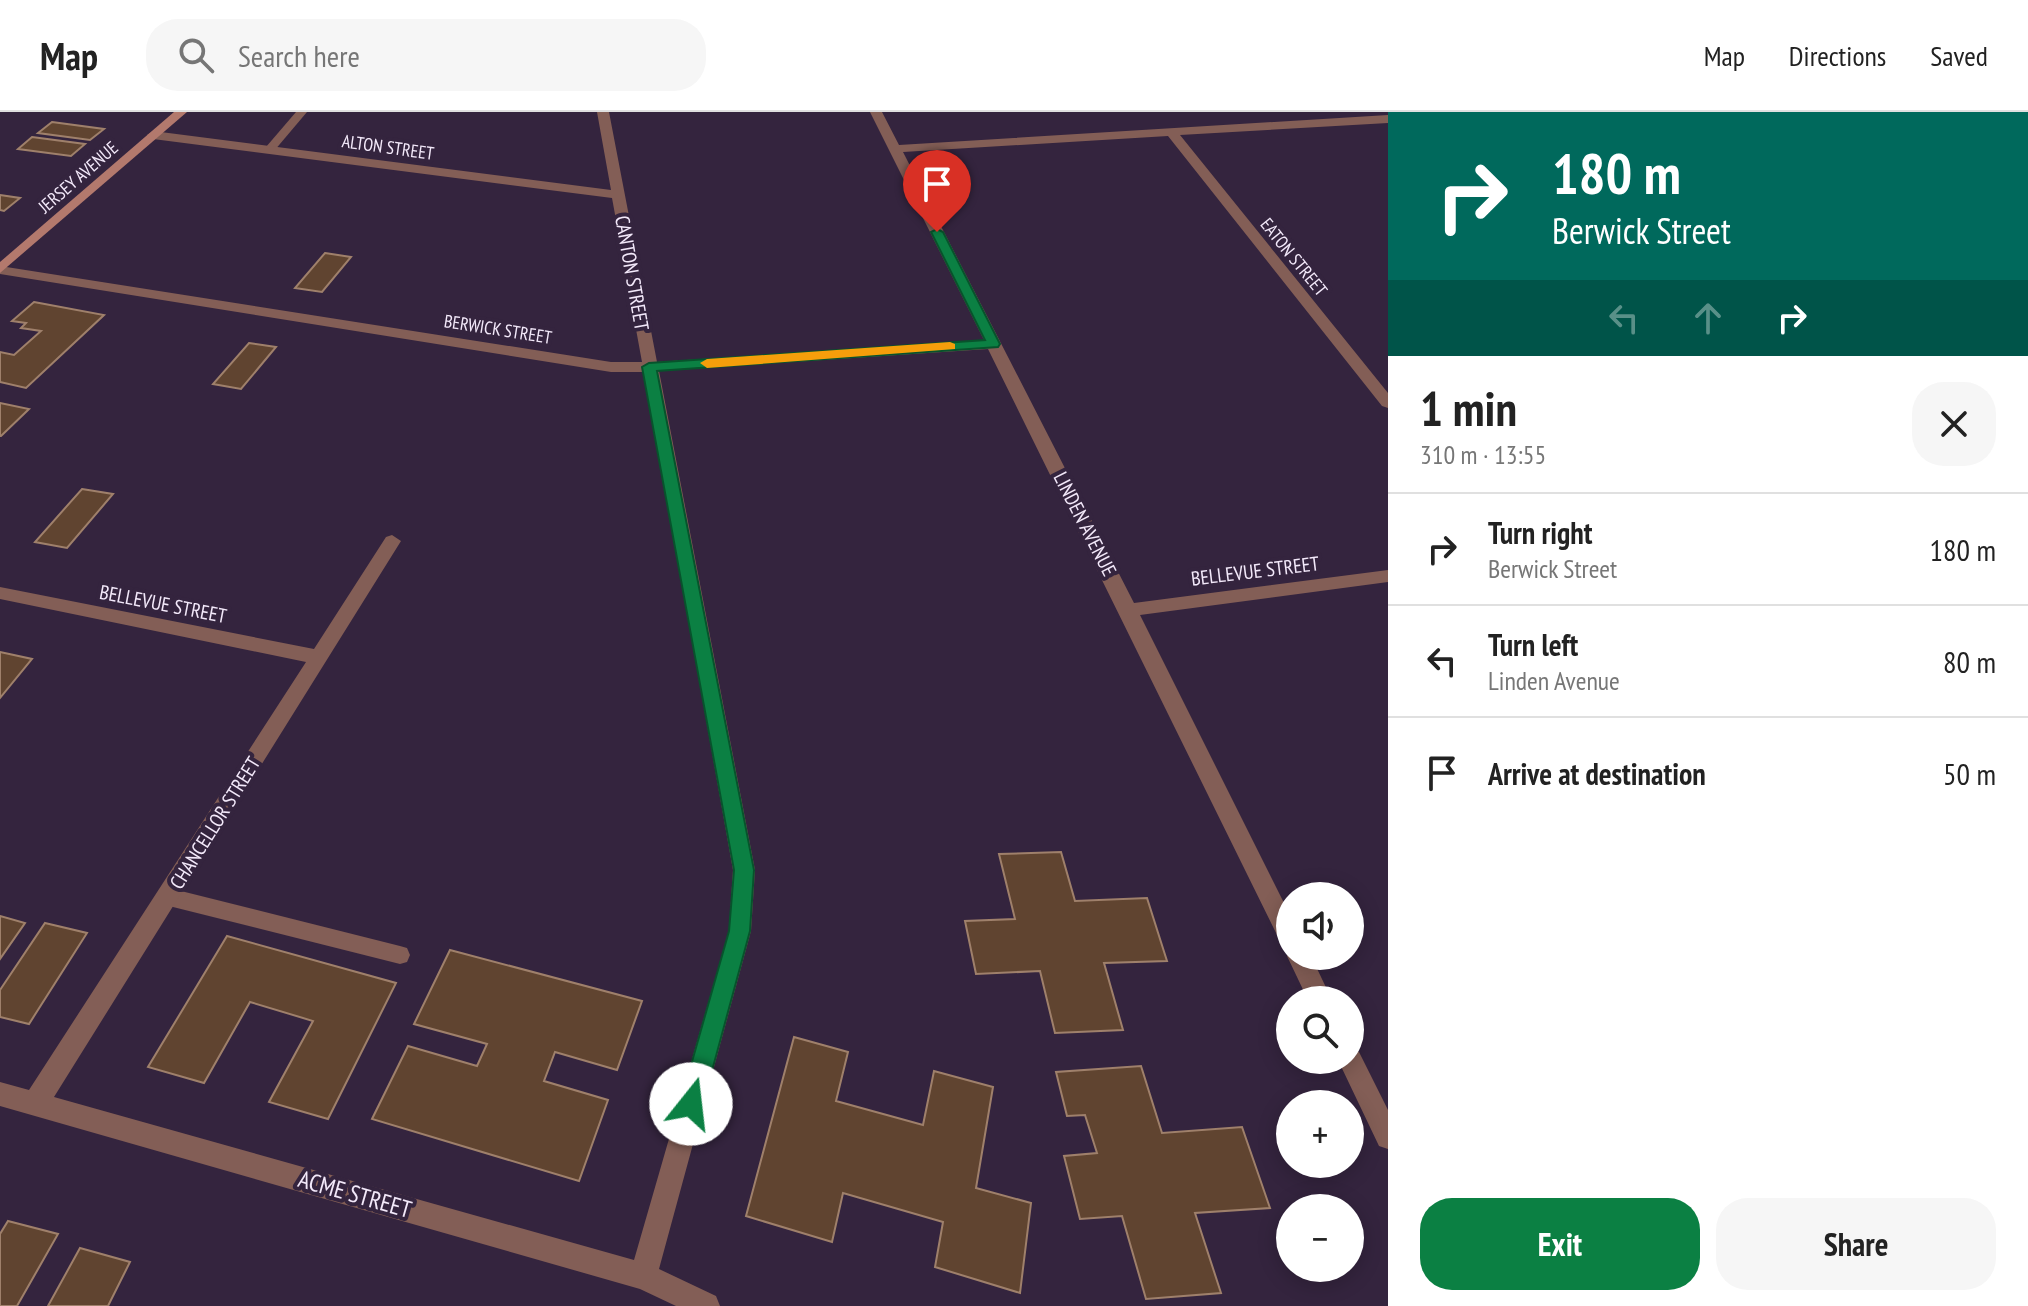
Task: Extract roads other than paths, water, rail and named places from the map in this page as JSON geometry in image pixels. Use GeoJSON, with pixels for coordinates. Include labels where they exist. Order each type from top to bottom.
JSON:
{"type":"FeatureCollection","features":[{"type":"Feature","properties":{"kind":"street","name":"JERSEY AVENUE"},"geometry":{"type":"LineString","coordinates":[[0,270],[181,112]]}},
{"type":"Feature","properties":{"kind":"street","name":"CANTON STREET"},"geometry":{"type":"LineString","coordinates":[[603,112],[744,870],[740,931],[643,1276]]}},
{"type":"Feature","properties":{"kind":"street","name":"LINDEN AVENUE"},"geometry":{"type":"LineString","coordinates":[[876,112],[1276,910]]}},
{"type":"Feature","properties":{"kind":"street"},"geometry":{"type":"LineString","coordinates":[[894,149],[1388,119]]}},
{"type":"Feature","properties":{"kind":"street","name":"EATON STREET"},"geometry":{"type":"LineString","coordinates":[[1172,133],[1388,403]]}},
{"type":"Feature","properties":{"kind":"street","name":"ALTON STREET"},"geometry":{"type":"LineString","coordinates":[[153,135],[618,195]]}},
{"type":"Feature","properties":{"kind":"street","name":"BERWICK STREET"},"geometry":{"type":"LineString","coordinates":[[0,270],[611,367],[993,344]]}},
{"type":"Feature","properties":{"kind":"street","name":"CHANCELLOR STREET"},"geometry":{"type":"LineString","coordinates":[[35,1104],[392,541]]}},
{"type":"Feature","properties":{"kind":"street","name":"BELLEVUE STREET"},"geometry":{"type":"LineString","coordinates":[[1128,610],[1388,576]]}},
{"type":"Feature","properties":{"kind":"street","name":"BELLEVUE STREET"},"geometry":{"type":"LineString","coordinates":[[0,593],[317,657]]}},
{"type":"Feature","properties":{"kind":"street"},"geometry":{"type":"LineString","coordinates":[[1357,1074],[1388,1137]]}},
{"type":"Feature","properties":{"kind":"street","name":"ACME STREET"},"geometry":{"type":"LineString","coordinates":[[0,1094],[643,1276],[706,1306]]}},
{"type":"Feature","properties":{"kind":"lane"},"geometry":{"type":"LineString","coordinates":[[270,149],[302,112]]}},
{"type":"Feature","properties":{"kind":"lane"},"geometry":{"type":"LineString","coordinates":[[169,897],[400,955]]}}]}
